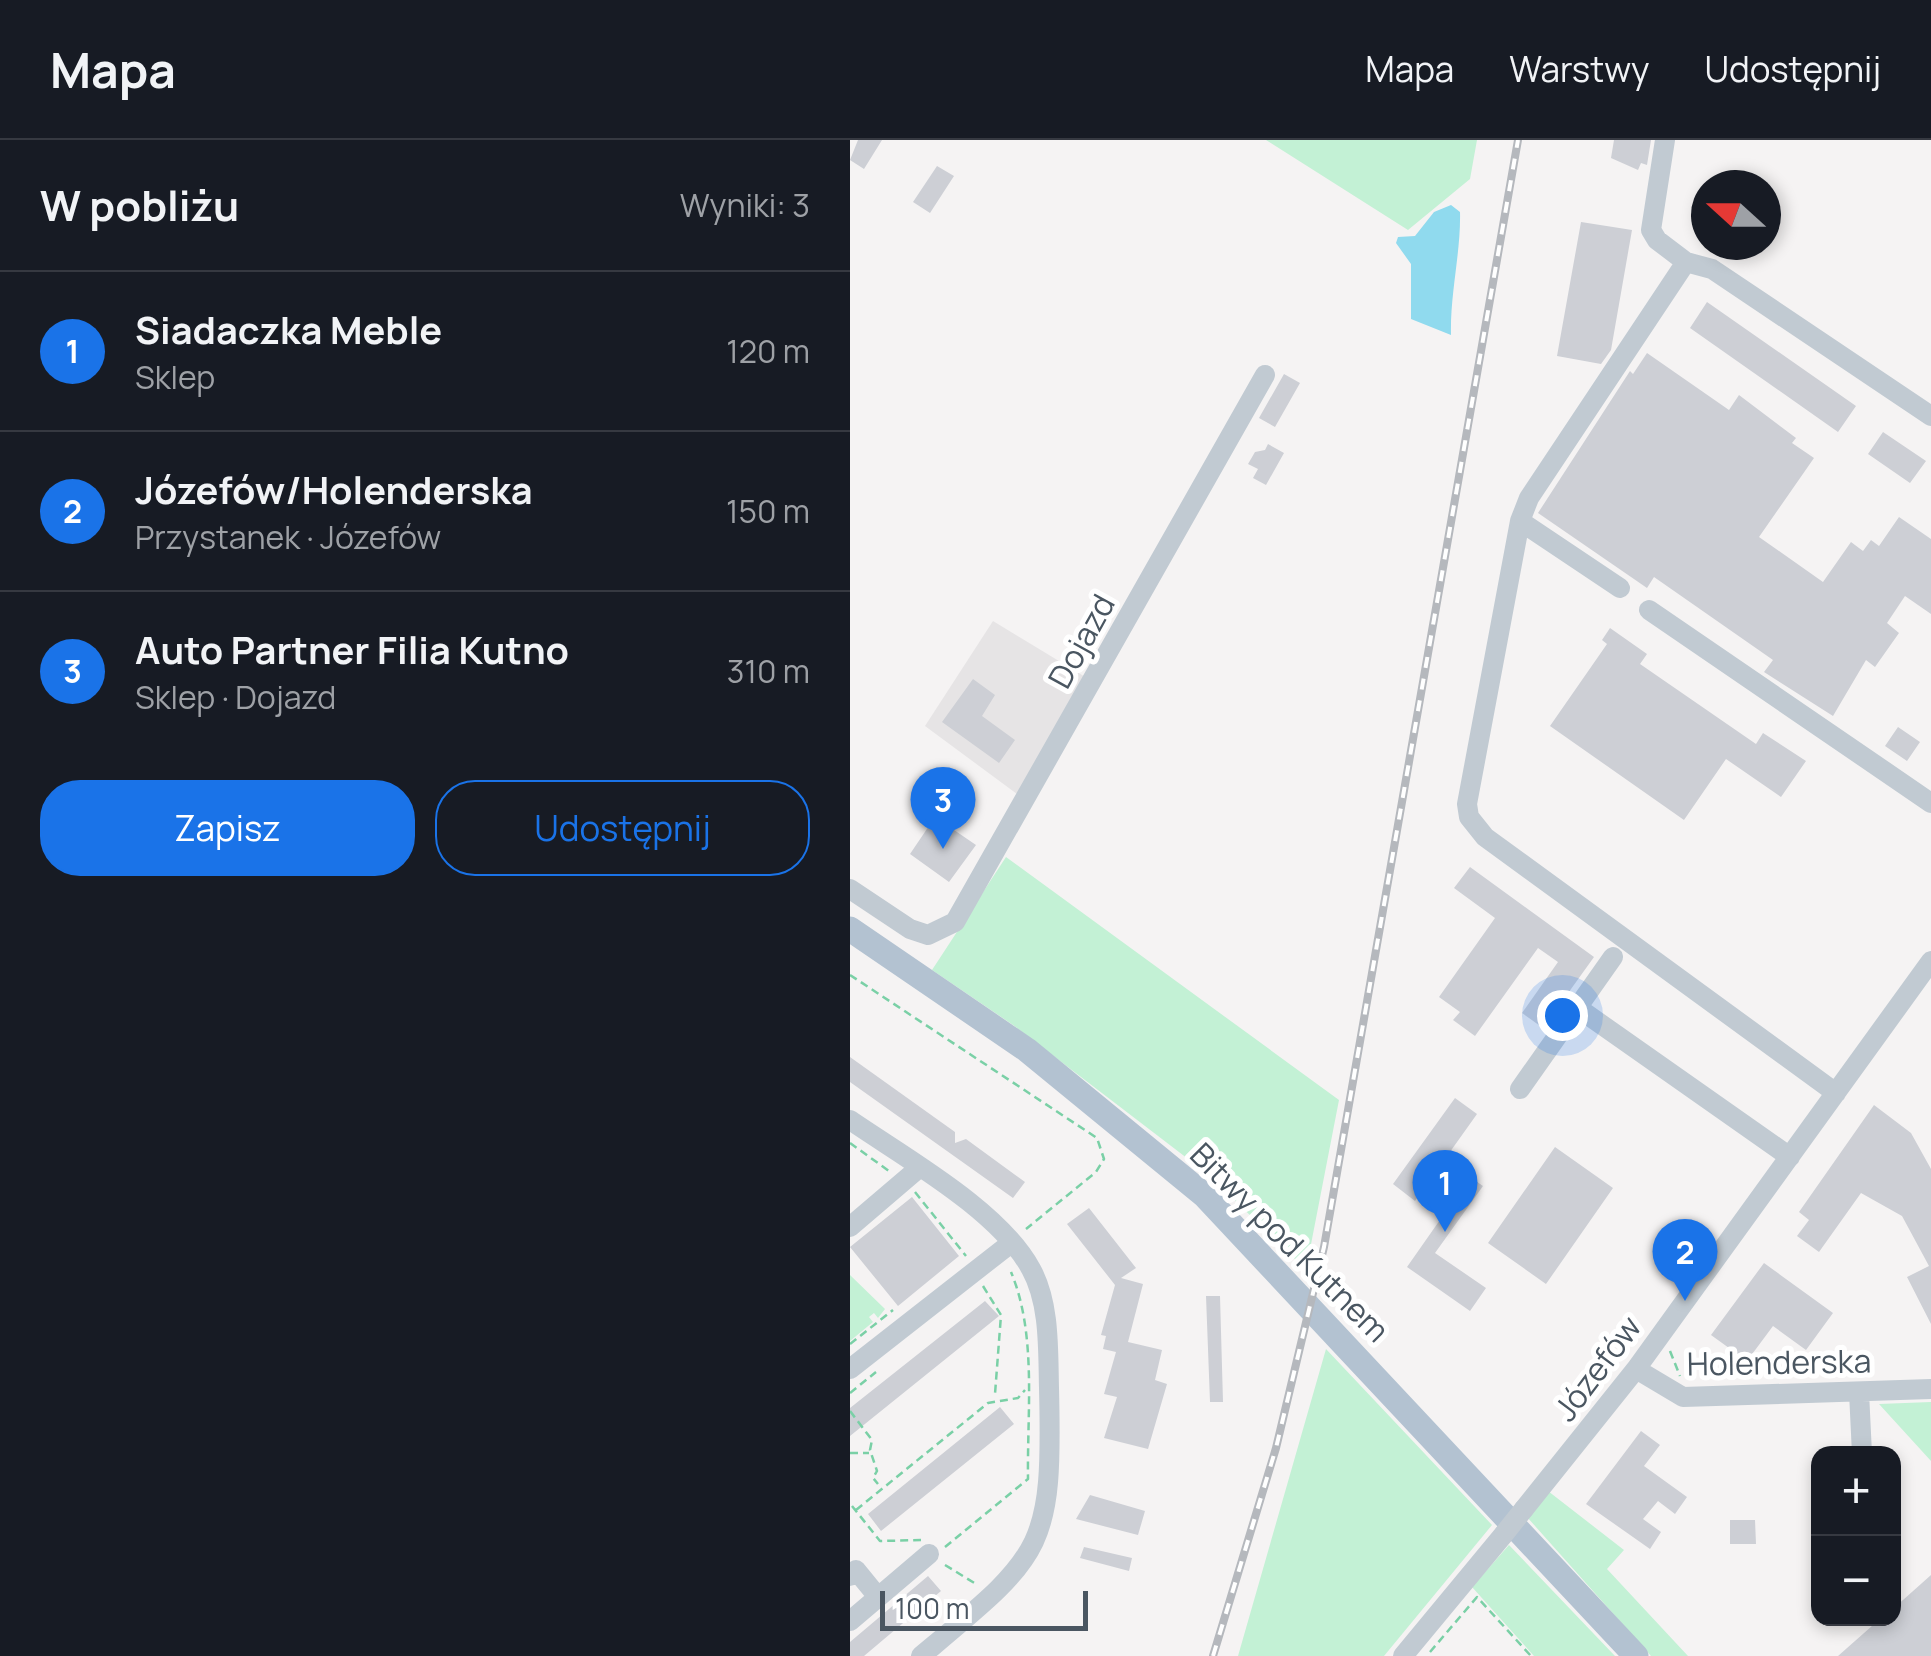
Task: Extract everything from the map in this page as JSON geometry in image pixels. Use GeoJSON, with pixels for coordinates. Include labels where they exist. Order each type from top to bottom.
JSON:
{"type":"FeatureCollection","features":[{"type":"Feature","properties":{"kind":"main road","name":"Bitwy pod Kutnem"},"geometry":{"type":"LineString","coordinates":[[850,929],[1027,1050],[1204,1194],[1636,1656]]}},
{"type":"Feature","properties":{"kind":"street"},"geometry":{"type":"LineString","coordinates":[[1665,140],[1652,230],[1658,240],[1686,262],[1712,269],[1931,416]]}},
{"type":"Feature","properties":{"kind":"street"},"geometry":{"type":"LineString","coordinates":[[1686,262],[1529,498],[1520,521],[1468,804],[1476,829],[1836,1092]]}},
{"type":"Feature","properties":{"kind":"street","name":"Dojazd"},"geometry":{"type":"LineString","coordinates":[[850,889],[910,929],[928,935],[954,922],[990,865],[1264,375]]}},
{"type":"Feature","properties":{"kind":"street"},"geometry":{"type":"LineString","coordinates":[[1520,521],[1620,588]]}},
{"type":"Feature","properties":{"kind":"street"},"geometry":{"type":"LineString","coordinates":[[1650,610],[1931,804]]}},
{"type":"Feature","properties":{"kind":"street"},"geometry":{"type":"LineString","coordinates":[[1520,1090],[1613,957]]}},
{"type":"Feature","properties":{"kind":"street","name":"Józefów"},"geometry":{"type":"LineString","coordinates":[[1408,1650],[1636,1369],[1931,961]]}},
{"type":"Feature","properties":{"kind":"street"},"geometry":{"type":"LineString","coordinates":[[1578,1008],[1790,1157]]}},
{"type":"Feature","properties":{"kind":"street"},"geometry":{"type":"LineString","coordinates":[[850,1120],[911,1175],[1011,1243],[1032,1269],[1044,1304],[1051,1471],[1046,1514],[1035,1545],[1006,1585],[921,1656]]}},
{"type":"Feature","properties":{"kind":"street"},"geometry":{"type":"LineString","coordinates":[[850,1227],[911,1175]]}},
{"type":"Feature","properties":{"kind":"street"},"geometry":{"type":"LineString","coordinates":[[850,1368],[980,1277],[1011,1243]]}},
{"type":"Feature","properties":{"kind":"street","name":"Holenderska"},"geometry":{"type":"LineString","coordinates":[[1636,1369],[1683,1397],[1931,1390]]}},
{"type":"Feature","properties":{"kind":"street"},"geometry":{"type":"LineString","coordinates":[[1859,1392],[1862,1446]]}},
{"type":"Feature","properties":{"kind":"street"},"geometry":{"type":"LineString","coordinates":[[850,1622],[932,1555]]}},
{"type":"Feature","properties":{"kind":"street"},"geometry":{"type":"LineString","coordinates":[[850,1576],[856,1570],[878,1597]]}},
{"type":"Feature","properties":{"kind":"path"},"geometry":{"type":"LineString","coordinates":[[850,975],[1097,1138],[1104,1159],[1096,1172],[1054,1202],[1011,1243]]}},
{"type":"Feature","properties":{"kind":"path"},"geometry":{"type":"LineString","coordinates":[[850,1142],[911,1175],[980,1277],[1001,1315],[994,1394]]}},
{"type":"Feature","properties":{"kind":"path"},"geometry":{"type":"LineString","coordinates":[[932,1555],[1028,1479],[1023,1300],[1008,1265]]}},
{"type":"Feature","properties":{"kind":"path"},"geometry":{"type":"LineString","coordinates":[[850,1344],[893,1310]]}},
{"type":"Feature","properties":{"kind":"path"},"geometry":{"type":"LineString","coordinates":[[987,1588],[966,1581],[932,1555],[920,1538],[880,1541],[854,1508],[988,1403],[1018,1398],[1026,1389]]}},
{"type":"Feature","properties":{"kind":"path"},"geometry":{"type":"LineString","coordinates":[[850,1411],[872,1440],[870,1453],[876,1467],[873,1478],[878,1484]]}},
{"type":"Feature","properties":{"kind":"path"},"geometry":{"type":"LineString","coordinates":[[850,1453],[870,1453]]}},
{"type":"Feature","properties":{"kind":"path"},"geometry":{"type":"LineString","coordinates":[[1408,1650],[1428,1654],[1477,1597],[1531,1656]]}},
{"type":"Feature","properties":{"kind":"shaded area"},"geometry":{"type":"Polygon","coordinates":[[[993,621],[1087,678],[1017,794],[925,726],[993,621]]]}},
{"type":"Feature","properties":{"kind":"green space"},"geometry":{"type":"Polygon","coordinates":[[[1266,140],[1477,140],[1470,179],[1408,230],[1266,140]]]}},
{"type":"Feature","properties":{"kind":"green space"},"geometry":{"type":"Polygon","coordinates":[[[1006,857],[1339,1100],[1306,1270],[1209,1175],[1013,1025],[932,970],[1006,857]]]}},
{"type":"Feature","properties":{"kind":"green space"},"geometry":{"type":"Polygon","coordinates":[[[850,1275],[885,1309],[878,1318],[874,1313],[869,1317],[873,1322],[850,1341],[850,1275]]]}},
{"type":"Feature","properties":{"kind":"green space"},"geometry":{"type":"Polygon","coordinates":[[[1326,1349],[1492,1525],[1384,1656],[1238,1656],[1326,1349]]]}},
{"type":"Feature","properties":{"kind":"green space"},"geometry":{"type":"Polygon","coordinates":[[[1931,1402],[1931,1461],[1879,1404],[1931,1402]]]}},
{"type":"Feature","properties":{"kind":"green space"},"geometry":{"type":"Polygon","coordinates":[[[1548,1491],[1624,1550],[1607,1569],[1688,1656],[1651,1656],[1527,1517],[1548,1491]]]}},
{"type":"Feature","properties":{"kind":"green space"},"geometry":{"type":"Polygon","coordinates":[[[1509,1545],[1615,1656],[1534,1656],[1472,1587],[1509,1545]]]}},
{"type":"Feature","properties":{"kind":"water"},"geometry":{"type":"Polygon","coordinates":[[[1451,205],[1460,212],[1451,335],[1411,319],[1411,264],[1396,243],[1398,237],[1415,236],[1434,212],[1451,205]]]}},
{"type":"Feature","properties":{"kind":"building"},"geometry":{"type":"Polygon","coordinates":[[[858,140],[882,140],[864,169],[850,160],[858,140]]]}},
{"type":"Feature","properties":{"kind":"building"},"geometry":{"type":"Polygon","coordinates":[[[1614,140],[1651,140],[1647,165],[1641,163],[1638,170],[1611,158],[1614,140]]]}},
{"type":"Feature","properties":{"kind":"building"},"geometry":{"type":"Polygon","coordinates":[[[937,166],[954,176],[930,213],[913,202],[937,166]]]}},
{"type":"Feature","properties":{"kind":"building"},"geometry":{"type":"Polygon","coordinates":[[[1581,222],[1632,230],[1611,350],[1601,364],[1557,356],[1581,222]]]}},
{"type":"Feature","properties":{"kind":"building"},"geometry":{"type":"Polygon","coordinates":[[[1707,302],[1856,406],[1838,432],[1690,328],[1707,302]]]}},
{"type":"Feature","properties":{"kind":"building"},"geometry":{"type":"Polygon","coordinates":[[[1647,353],[1729,410],[1739,395],[1796,438],[1792,443],[1814,458],[1759,537],[1823,582],[1851,542],[1863,551],[1871,540],[1879,546],[1899,517],[1931,539],[1931,614],[1905,596],[1887,623],[1899,633],[1875,667],[1866,660],[1833,716],[1764,672],[1773,660],[1654,577],[1647,588],[1538,513],[1630,371],[1633,374],[1647,353]]]}},
{"type":"Feature","properties":{"kind":"building"},"geometry":{"type":"Polygon","coordinates":[[[1284,374],[1300,383],[1275,427],[1259,418],[1284,374]]]}},
{"type":"Feature","properties":{"kind":"building"},"geometry":{"type":"Polygon","coordinates":[[[1883,432],[1926,461],[1910,483],[1868,454],[1883,432]]]}},
{"type":"Feature","properties":{"kind":"building"},"geometry":{"type":"Polygon","coordinates":[[[1268,444],[1284,453],[1266,485],[1253,478],[1258,469],[1248,464],[1255,452],[1265,450],[1268,444]]]}},
{"type":"Feature","properties":{"kind":"building"},"geometry":{"type":"Polygon","coordinates":[[[1610,628],[1647,654],[1640,664],[1756,744],[1763,733],[1806,761],[1781,797],[1726,759],[1684,820],[1550,726],[1607,644],[1602,640],[1610,628]]]}},
{"type":"Feature","properties":{"kind":"building"},"geometry":{"type":"Polygon","coordinates":[[[973,679],[995,695],[982,716],[1015,740],[999,763],[942,722],[973,679]]]}},
{"type":"Feature","properties":{"kind":"building"},"geometry":{"type":"Polygon","coordinates":[[[1898,727],[1920,742],[1907,761],[1885,746],[1898,727]]]}},
{"type":"Feature","properties":{"kind":"building"},"geometry":{"type":"Polygon","coordinates":[[[935,817],[976,845],[949,882],[910,854],[935,817]]]}},
{"type":"Feature","properties":{"kind":"building"},"geometry":{"type":"Polygon","coordinates":[[[1470,867],[1594,957],[1543,1028],[1522,1013],[1558,962],[1538,948],[1475,1036],[1453,1020],[1460,1012],[1439,997],[1495,918],[1454,888],[1470,867]]]}},
{"type":"Feature","properties":{"kind":"building"},"geometry":{"type":"Polygon","coordinates":[[[850,1057],[955,1132],[955,1143],[966,1139],[1025,1182],[1013,1198],[850,1082],[850,1057]]]}},
{"type":"Feature","properties":{"kind":"building"},"geometry":{"type":"Polygon","coordinates":[[[1455,1098],[1477,1114],[1415,1201],[1393,1184],[1455,1098]]]}},
{"type":"Feature","properties":{"kind":"building"},"geometry":{"type":"Polygon","coordinates":[[[1874,1105],[1911,1133],[1931,1169],[1931,1324],[1907,1277],[1929,1266],[1902,1216],[1861,1193],[1819,1252],[1797,1236],[1809,1220],[1799,1212],[1874,1105]]]}},
{"type":"Feature","properties":{"kind":"building"},"geometry":{"type":"Polygon","coordinates":[[[1555,1147],[1613,1188],[1546,1284],[1488,1243],[1555,1147]]]}},
{"type":"Feature","properties":{"kind":"building"},"geometry":{"type":"Polygon","coordinates":[[[1470,1177],[1483,1186],[1435,1253],[1486,1288],[1470,1311],[1407,1267],[1470,1177]]]}},
{"type":"Feature","properties":{"kind":"building"},"geometry":{"type":"Polygon","coordinates":[[[912,1197],[959,1256],[898,1306],[850,1247],[912,1197]]]}},
{"type":"Feature","properties":{"kind":"building"},"geometry":{"type":"Polygon","coordinates":[[[1089,1208],[1136,1268],[1121,1278],[1143,1284],[1128,1342],[1162,1350],[1155,1380],[1167,1384],[1148,1449],[1104,1438],[1117,1397],[1104,1394],[1116,1352],[1103,1349],[1106,1336],[1101,1335],[1115,1285],[1067,1224],[1089,1208]]]}},
{"type":"Feature","properties":{"kind":"building"},"geometry":{"type":"Polygon","coordinates":[[[1764,1263],[1833,1313],[1806,1350],[1773,1326],[1747,1361],[1711,1335],[1764,1263]]]}},
{"type":"Feature","properties":{"kind":"building"},"geometry":{"type":"Polygon","coordinates":[[[1206,1296],[1220,1296],[1223,1402],[1210,1402],[1206,1296]]]}},
{"type":"Feature","properties":{"kind":"building"},"geometry":{"type":"Polygon","coordinates":[[[985,1301],[999,1316],[850,1436],[850,1408],[985,1301]]]}},
{"type":"Feature","properties":{"kind":"building"},"geometry":{"type":"Polygon","coordinates":[[[1000,1407],[1014,1424],[881,1531],[868,1514],[1000,1407]]]}},
{"type":"Feature","properties":{"kind":"building"},"geometry":{"type":"Polygon","coordinates":[[[1641,1431],[1660,1445],[1644,1466],[1687,1497],[1675,1514],[1658,1501],[1643,1519],[1661,1532],[1650,1549],[1586,1504],[1641,1431]]]}},
{"type":"Feature","properties":{"kind":"building"},"geometry":{"type":"Polygon","coordinates":[[[1090,1495],[1145,1511],[1138,1535],[1076,1519],[1090,1495]]]}},
{"type":"Feature","properties":{"kind":"building"},"geometry":{"type":"Polygon","coordinates":[[[1730,1520],[1755,1520],[1756,1544],[1730,1544],[1730,1520]]]}},
{"type":"Feature","properties":{"kind":"building"},"geometry":{"type":"Polygon","coordinates":[[[1084,1547],[1132,1558],[1129,1571],[1080,1558],[1084,1547]]]}},
{"type":"Feature","properties":{"kind":"building"},"geometry":{"type":"Polygon","coordinates":[[[1931,1575],[1931,1656],[1838,1656],[1872,1626],[1901,1626],[1901,1602],[1931,1575]]]}},
{"type":"Feature","properties":{"kind":"building"},"geometry":{"type":"Polygon","coordinates":[[[928,1576],[941,1591],[864,1656],[850,1656],[850,1642],[928,1576]]]}},
{"type":"Feature","properties":{"kind":"railway"},"geometry":{"type":"LineString","coordinates":[[1213,1656],[1276,1448],[1324,1247],[1518,140]]}},
{"type":"Feature","properties":{"kind":"place","name":"Auto Partner Filia Kutno"},"geometry":{"type":"Point","coordinates":[943,849]}},
{"type":"Feature","properties":{"kind":"place","name":"Siadaczka Meble"},"geometry":{"type":"Point","coordinates":[1445,1232]}},
{"type":"Feature","properties":{"kind":"place","name":"Józefów/Holenderska"},"geometry":{"type":"Point","coordinates":[1685,1301]}}]}
